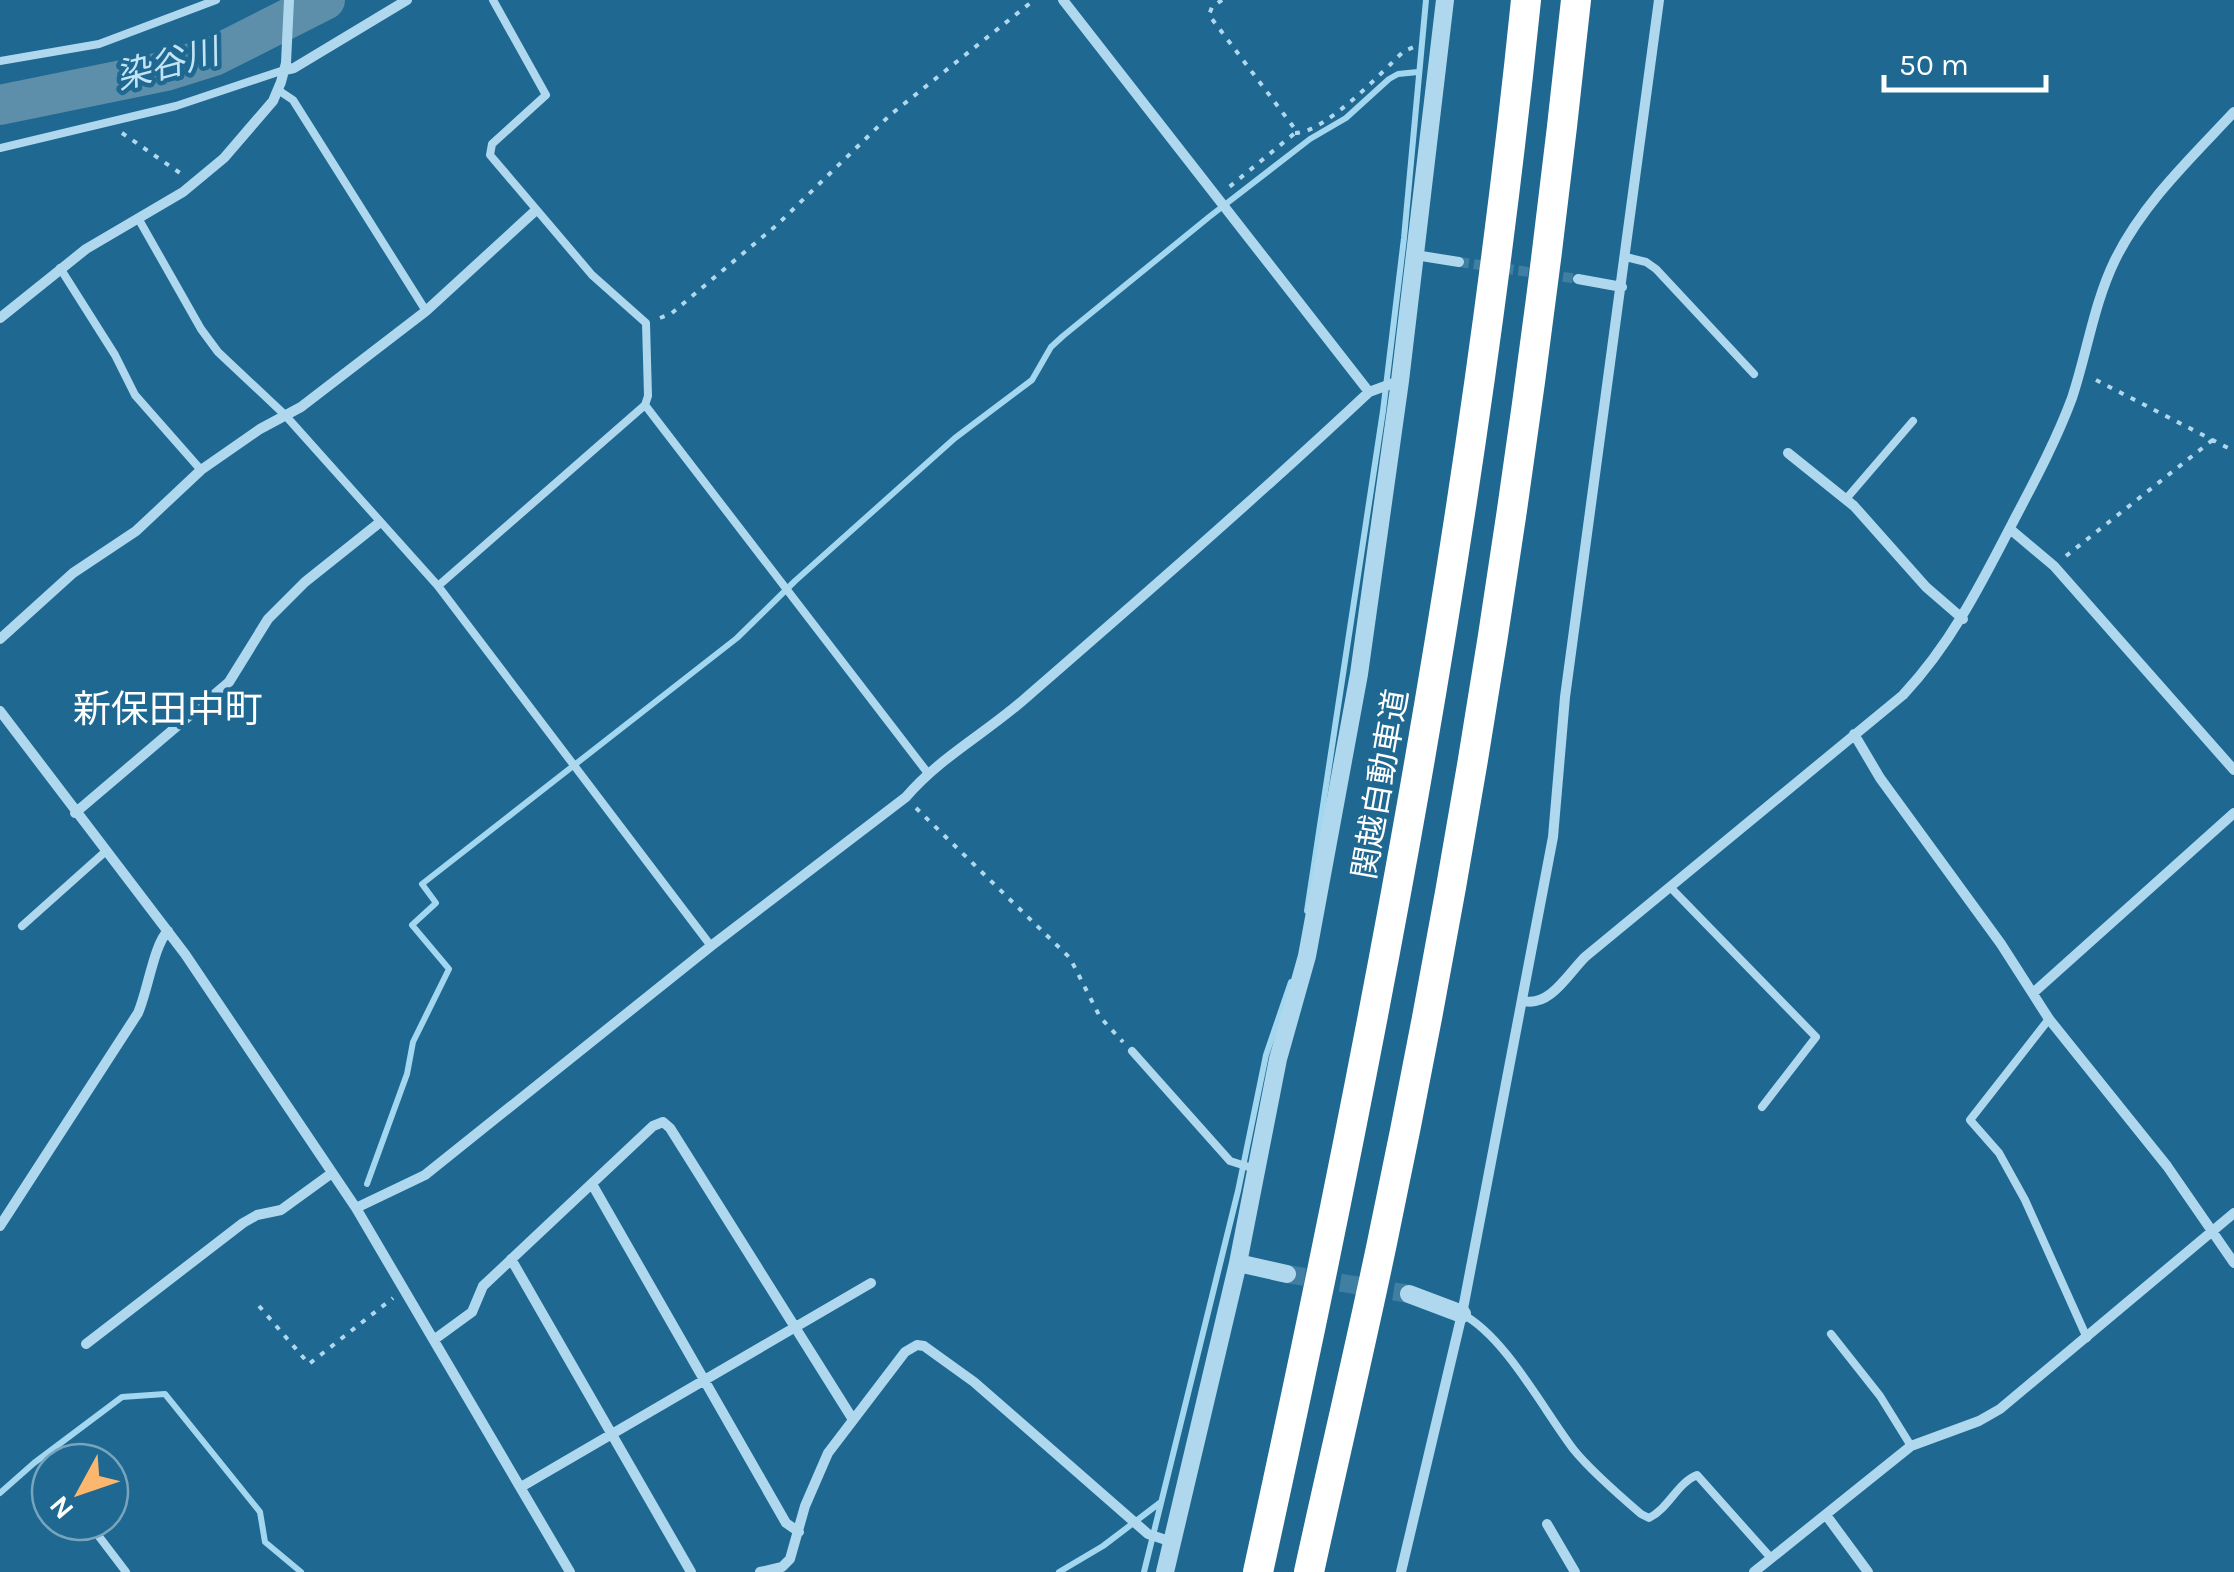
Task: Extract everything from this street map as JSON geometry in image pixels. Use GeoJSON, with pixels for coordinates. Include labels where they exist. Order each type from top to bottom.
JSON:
{"type":"FeatureCollection","features":[{"type":"Feature","properties":{"kind":"highway","name":"関越自動車道"},"geometry":{"type":"LineString","coordinates":[[1258,1572],[1333,1230],[1403,858],[1464,500],[1526,0]]}},
{"type":"Feature","properties":{"kind":"highway"},"geometry":{"type":"LineString","coordinates":[[1309,1572],[1382,1242],[1442,930],[1511,517],[1576,0]]}},
{"type":"Feature","properties":{"kind":"street"},"geometry":{"type":"LineString","coordinates":[[0,318],[60,268],[192,186],[224,158],[278,90],[285,70],[288,0]]}},
{"type":"Feature","properties":{"kind":"street"},"geometry":{"type":"LineString","coordinates":[[285,70],[407,0]]}},
{"type":"Feature","properties":{"kind":"street"},"geometry":{"type":"LineString","coordinates":[[1062,0],[1369,392]]}},
{"type":"Feature","properties":{"kind":"street"},"geometry":{"type":"LineString","coordinates":[[1165,1572],[1238,1263],[1278,1059],[1307,956],[1356,692],[1400,380],[1445,0]]}},
{"type":"Feature","properties":{"kind":"street"},"geometry":{"type":"LineString","coordinates":[[1402,1572],[1462,1314],[1553,838],[1565,697],[1660,0]]}},
{"type":"Feature","properties":{"kind":"street"},"geometry":{"type":"LineString","coordinates":[[1524,1001],[1544,999],[1585,958],[1904,695],[1933,663],[1962,620],[2046,458],[2080,372],[2104,286],[2126,240],[2158,195],[2234,112]]}},
{"type":"Feature","properties":{"kind":"street"},"geometry":{"type":"LineString","coordinates":[[0,640],[74,573],[136,532],[202,470],[260,429],[286,416],[426,311],[535,211]]}},
{"type":"Feature","properties":{"kind":"street"},"geometry":{"type":"LineString","coordinates":[[1414,255],[1459,262]]}},
{"type":"Feature","properties":{"kind":"street"},"geometry":{"type":"LineString","coordinates":[[1578,279],[1622,287]]}},
{"type":"Feature","properties":{"kind":"street"},"geometry":{"type":"LineString","coordinates":[[356,1208],[426,1175],[906,797],[928,772],[999,722],[1369,392],[1400,380]]}},
{"type":"Feature","properties":{"kind":"street"},"geometry":{"type":"LineString","coordinates":[[1788,453],[1846,499],[1926,587],[1962,620]]}},
{"type":"Feature","properties":{"kind":"street"},"geometry":{"type":"LineString","coordinates":[[75,812],[230,682],[268,619],[304,582],[379,523]]}},
{"type":"Feature","properties":{"kind":"street"},"geometry":{"type":"LineString","coordinates":[[2010,529],[2054,566],[2234,770]]}},
{"type":"Feature","properties":{"kind":"street"},"geometry":{"type":"LineString","coordinates":[[0,711],[168,931],[356,1208],[570,1572]]}},
{"type":"Feature","properties":{"kind":"street"},"geometry":{"type":"LineString","coordinates":[[1854,734],[1880,778],[2002,944],[2049,1019],[2167,1166],[2234,1263]]}},
{"type":"Feature","properties":{"kind":"street"},"geometry":{"type":"LineString","coordinates":[[2033,993],[2234,813]]}},
{"type":"Feature","properties":{"kind":"street"},"geometry":{"type":"LineString","coordinates":[[0,1226],[138,1013],[152,977],[157,946],[168,931]]}},
{"type":"Feature","properties":{"kind":"street"},"geometry":{"type":"LineString","coordinates":[[435,1339],[472,1312],[483,1286],[653,1126],[667,1124],[852,1418]]}},
{"type":"Feature","properties":{"kind":"street"},"geometry":{"type":"LineString","coordinates":[[86,1344],[243,1223],[281,1210],[332,1173]]}},
{"type":"Feature","properties":{"kind":"street"},"geometry":{"type":"LineString","coordinates":[[592,1184],[786,1523],[799,1532]]}},
{"type":"Feature","properties":{"kind":"street"},"geometry":{"type":"LineString","coordinates":[[1754,1572],[1911,1446],[1979,1421],[2000,1409],[2234,1213]]}},
{"type":"Feature","properties":{"kind":"street"},"geometry":{"type":"LineString","coordinates":[[510,1259],[690,1572]]}},
{"type":"Feature","properties":{"kind":"street"},"geometry":{"type":"LineString","coordinates":[[1238,1263],[1287,1274]]}},
{"type":"Feature","properties":{"kind":"street"},"geometry":{"type":"LineString","coordinates":[[521,1486],[872,1283]]}},
{"type":"Feature","properties":{"kind":"street"},"geometry":{"type":"LineString","coordinates":[[1409,1294],[1462,1314]]}},
{"type":"Feature","properties":{"kind":"street"},"geometry":{"type":"LineString","coordinates":[[760,1572],[786,1564],[793,1554],[818,1472],[852,1418],[905,1352],[924,1346],[974,1382],[1148,1534],[1173,1542]]}},
{"type":"Feature","properties":{"kind":"street"},"geometry":{"type":"LineString","coordinates":[[1826,1515],[1868,1572]]}},
{"type":"Feature","properties":{"kind":"street"},"geometry":{"type":"LineString","coordinates":[[1547,1524],[1575,1572]]}},
{"type":"Feature","properties":{"kind":"lane"},"geometry":{"type":"LineString","coordinates":[[0,60],[98,44],[216,0]]}},
{"type":"Feature","properties":{"kind":"lane"},"geometry":{"type":"LineString","coordinates":[[438,586],[644,405],[648,396],[646,322],[605,288],[535,211],[499,168],[490,150],[546,95],[493,0]]}},
{"type":"Feature","properties":{"kind":"lane"},"geometry":{"type":"LineString","coordinates":[[0,148],[176,106],[285,70]]}},
{"type":"Feature","properties":{"kind":"lane"},"geometry":{"type":"LineString","coordinates":[[278,90],[292,100],[426,311]]}},
{"type":"Feature","properties":{"kind":"lane"},"geometry":{"type":"LineString","coordinates":[[138,218],[200,330],[286,416],[438,586],[712,946]]}},
{"type":"Feature","properties":{"kind":"lane"},"geometry":{"type":"LineString","coordinates":[[1626,257],[1656,269],[1754,374]]}},
{"type":"Feature","properties":{"kind":"lane"},"geometry":{"type":"LineString","coordinates":[[60,268],[135,396],[202,470]]}},
{"type":"Feature","properties":{"kind":"lane"},"geometry":{"type":"LineString","coordinates":[[644,405],[928,772]]}},
{"type":"Feature","properties":{"kind":"lane"},"geometry":{"type":"LineString","coordinates":[[1846,499],[1912,421]]}},
{"type":"Feature","properties":{"kind":"lane"},"geometry":{"type":"LineString","coordinates":[[22,926],[106,851]]}},
{"type":"Feature","properties":{"kind":"lane"},"geometry":{"type":"LineString","coordinates":[[1670,887],[1816,1037],[1762,1107]]}},
{"type":"Feature","properties":{"kind":"lane"},"geometry":{"type":"LineString","coordinates":[[2049,1019],[1970,1120],[1999,1153],[2016,1184],[2088,1338]]}},
{"type":"Feature","properties":{"kind":"lane"},"geometry":{"type":"LineString","coordinates":[[1132,1051],[1230,1161],[1255,1169]]}},
{"type":"Feature","properties":{"kind":"lane"},"geometry":{"type":"LineString","coordinates":[[1462,1314],[1477,1322],[1525,1380],[1576,1452],[1641,1514],[1656,1516],[1683,1484],[1696,1476],[1771,1558]]}},
{"type":"Feature","properties":{"kind":"lane"},"geometry":{"type":"LineString","coordinates":[[1831,1334],[1880,1396],[1911,1446]]}},
{"type":"Feature","properties":{"kind":"lane"},"geometry":{"type":"LineString","coordinates":[[103,1542],[126,1572]]}},
{"type":"Feature","properties":{"kind":"path"},"geometry":{"type":"LineString","coordinates":[[646,322],[672,313],[778,224],[912,96],[1034,0]]}},
{"type":"Feature","properties":{"kind":"path"},"geometry":{"type":"LineString","coordinates":[[1222,0],[1209,15],[1233,42],[1295,133]]}},
{"type":"Feature","properties":{"kind":"path"},"geometry":{"type":"LineString","coordinates":[[1216,197],[1295,133],[1310,130],[1345,108],[1404,51],[1414,47]]}},
{"type":"Feature","properties":{"kind":"path"},"geometry":{"type":"LineString","coordinates":[[112,122],[192,186]]}},
{"type":"Feature","properties":{"kind":"path"},"geometry":{"type":"LineString","coordinates":[[2080,372],[2234,450]]}},
{"type":"Feature","properties":{"kind":"path"},"geometry":{"type":"LineString","coordinates":[[2054,566],[2215,438]]}},
{"type":"Feature","properties":{"kind":"path"},"geometry":{"type":"LineString","coordinates":[[906,797],[1070,958],[1100,1016],[1132,1051]]}},
{"type":"Feature","properties":{"kind":"path"},"geometry":{"type":"LineString","coordinates":[[259,1306],[309,1364],[406,1290]]}},
{"type":"Feature","properties":{"kind":"waterway","name":"染谷川"},"geometry":{"type":"LineString","coordinates":[[0,105],[166,71],[214,56],[325,0]]}},
{"type":"Feature","properties":{"kind":"waterway"},"geometry":{"type":"LineString","coordinates":[[1307,911],[1383,411],[1426,0]]}},
{"type":"Feature","properties":{"kind":"waterway"},"geometry":{"type":"LineString","coordinates":[[367,1184],[407,1074],[413,1042],[449,969],[412,925],[436,903],[422,884],[737,638],[955,438],[1032,380],[1051,347],[1063,336],[1310,139],[1346,118],[1389,79],[1418,72]]}},
{"type":"Feature","properties":{"kind":"waterway"},"geometry":{"type":"LineString","coordinates":[[1144,1572],[1238,1191],[1266,1055],[1291,982]]}},
{"type":"Feature","properties":{"kind":"waterway"},"geometry":{"type":"LineString","coordinates":[[0,1493],[122,1397],[165,1394],[260,1512],[265,1542],[301,1572]]}},
{"type":"Feature","properties":{"kind":"waterway"},"geometry":{"type":"LineString","coordinates":[[1059,1572],[1103,1546],[1161,1502]]}},
{"type":"Feature","properties":{"kind":"tunnel"},"geometry":{"type":"LineString","coordinates":[[1459,262],[1578,279]]}},
{"type":"Feature","properties":{"kind":"tunnel"},"geometry":{"type":"LineString","coordinates":[[1287,1274],[1409,1294]]}},
{"type":"Feature","properties":{"kind":"district","name":"新保田中町"},"geometry":{"type":"Point","coordinates":[168,709]}}]}
